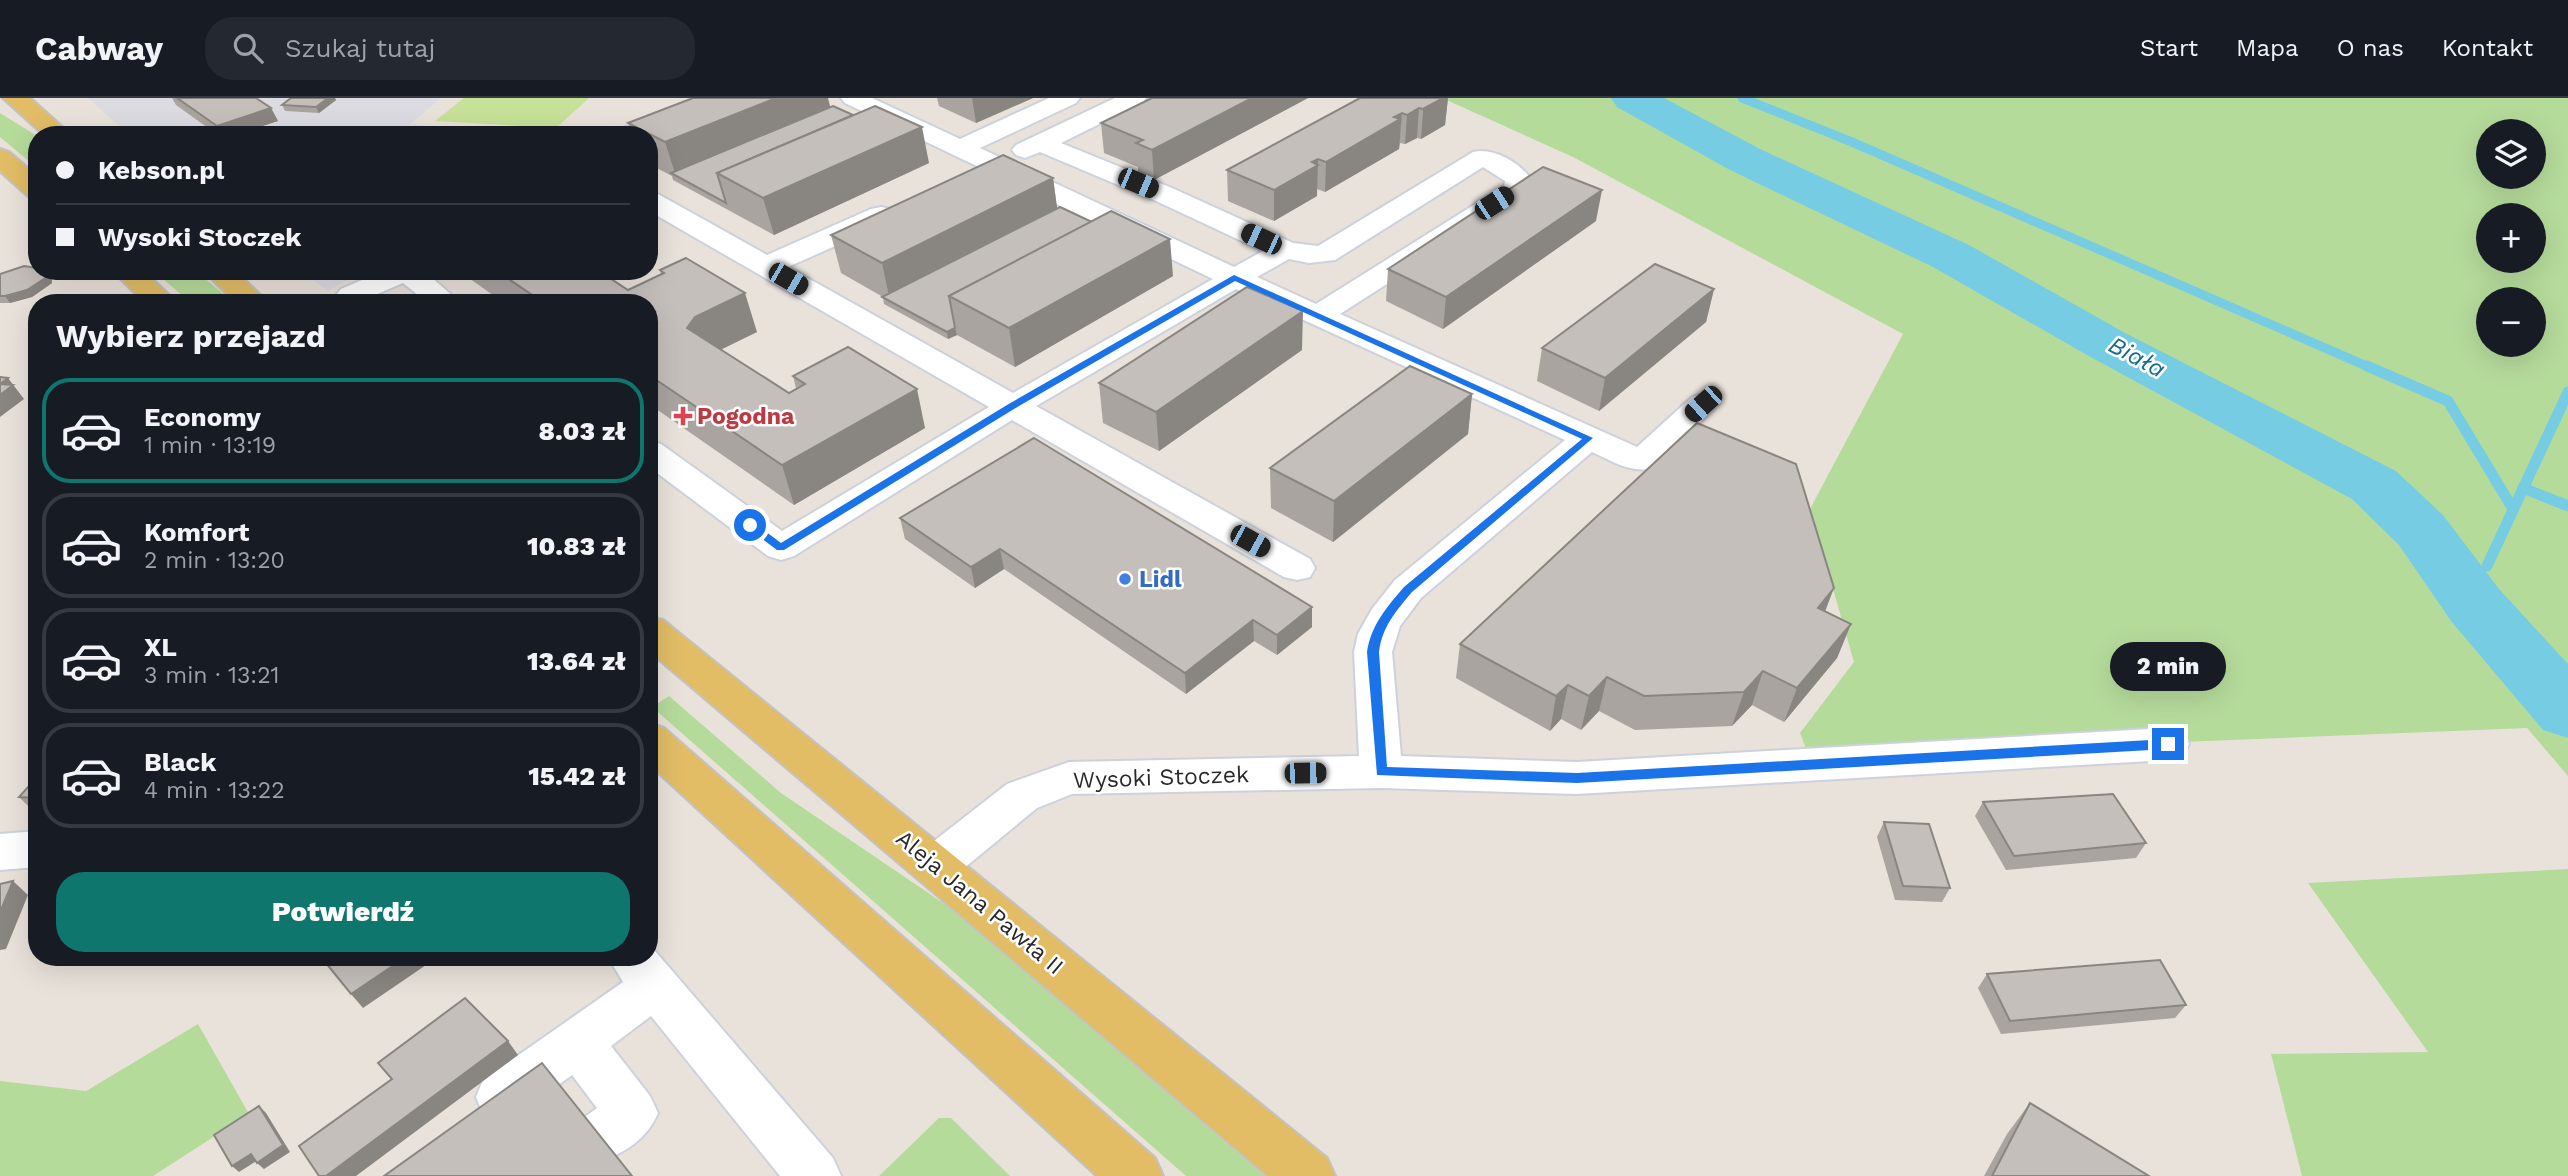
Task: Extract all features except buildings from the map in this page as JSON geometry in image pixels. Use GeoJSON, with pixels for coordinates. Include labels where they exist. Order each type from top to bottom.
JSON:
{"type":"FeatureCollection","features":[{"type":"Feature","properties":{"kind":"main road"},"geometry":{"type":"LineString","coordinates":[[15,98],[48,126]]}},
{"type":"Feature","properties":{"kind":"main road"},"geometry":{"type":"LineString","coordinates":[[0,157],[28,182]]}},
{"type":"Feature","properties":{"kind":"main road"},"geometry":{"type":"LineString","coordinates":[[137,280],[152,294]]}},
{"type":"Feature","properties":{"kind":"main road"},"geometry":{"type":"LineString","coordinates":[[228,280],[244,294]]}},
{"type":"Feature","properties":{"kind":"main road","name":"Aleja Jana Pawła II"},"geometry":{"type":"LineString","coordinates":[[658,637],[1308,1176]]}},
{"type":"Feature","properties":{"kind":"main road"},"geometry":{"type":"LineString","coordinates":[[658,747],[1136,1176]]}},
{"type":"Feature","properties":{"kind":"street"},"geometry":{"type":"LineString","coordinates":[[649,126],[722,98]]}},
{"type":"Feature","properties":{"kind":"street"},"geometry":{"type":"LineString","coordinates":[[853,98],[1234,278],[1641,461],[1703,404]]}},
{"type":"Feature","properties":{"kind":"street"},"geometry":{"type":"LineString","coordinates":[[961,148],[1068,98]]}},
{"type":"Feature","properties":{"kind":"street"},"geometry":{"type":"LineString","coordinates":[[957,181],[1133,98]]}},
{"type":"Feature","properties":{"kind":"street"},"geometry":{"type":"LineString","coordinates":[[1040,143],[1163,194],[1286,250],[1309,255],[1325,254],[1482,157],[1502,166],[1518,179],[1517,189],[1317,316]]}},
{"type":"Feature","properties":{"kind":"street"},"geometry":{"type":"LineString","coordinates":[[766,266],[906,204]]}},
{"type":"Feature","properties":{"kind":"street"},"geometry":{"type":"LineString","coordinates":[[658,205],[1297,568]]}},
{"type":"Feature","properties":{"kind":"street"},"geometry":{"type":"LineString","coordinates":[[658,458],[781,548],[1011,407],[1286,250]]}},
{"type":"Feature","properties":{"kind":"street"},"geometry":{"type":"LineString","coordinates":[[353,294],[388,280]]}},
{"type":"Feature","properties":{"kind":"street"},"geometry":{"type":"LineString","coordinates":[[417,280],[435,294]]}},
{"type":"Feature","properties":{"kind":"street"},"geometry":{"type":"LineString","coordinates":[[1381,772],[1373,652],[1375,635],[1390,610],[1408,589],[1588,438]]}},
{"type":"Feature","properties":{"kind":"street","name":"Wysoki Stoczek"},"geometry":{"type":"LineString","coordinates":[[936,866],[1022,796],[1069,778],[1381,772],[1577,778],[2168,744]]}},
{"type":"Feature","properties":{"kind":"street"},"geometry":{"type":"LineString","coordinates":[[0,852],[28,850]]}},
{"type":"Feature","properties":{"kind":"street"},"geometry":{"type":"LineString","coordinates":[[467,1121],[578,1042],[643,971],[814,1176]]}},
{"type":"Feature","properties":{"kind":"street"},"geometry":{"type":"LineString","coordinates":[[578,1042],[632,1113],[600,1137]]}},
{"type":"Feature","properties":{"kind":"shaded area"},"geometry":{"type":"Polygon","coordinates":[[[88,98],[441,98],[410,124],[430,126],[119,126],[88,98]]]}},
{"type":"Feature","properties":{"kind":"shaded area"},"geometry":{"type":"Polygon","coordinates":[[[313,280],[348,280],[328,291],[313,280]]]}},
{"type":"Feature","properties":{"kind":"green space"},"geometry":{"type":"Polygon","coordinates":[[[464,98],[589,98],[558,126],[435,121],[464,98]]]}},
{"type":"Feature","properties":{"kind":"green space"},"geometry":{"type":"Polygon","coordinates":[[[1442,98],[2568,98],[2568,776],[2527,728],[1809,757],[1800,733],[1854,662],[1810,509],[1903,334],[1573,157],[1442,98]]]}},
{"type":"Feature","properties":{"kind":"green space"},"geometry":{"type":"Polygon","coordinates":[[[0,113],[28,130],[28,160],[0,137],[0,113]]]}},
{"type":"Feature","properties":{"kind":"green space"},"geometry":{"type":"Polygon","coordinates":[[[164,280],[207,280],[223,294],[181,294],[164,280]]]}},
{"type":"Feature","properties":{"kind":"green space"},"geometry":{"type":"Polygon","coordinates":[[[669,696],[781,793],[949,907],[1265,1176],[1186,1176],[658,712],[658,703],[669,696]]]}},
{"type":"Feature","properties":{"kind":"green space"},"geometry":{"type":"Polygon","coordinates":[[[2568,869],[2568,1176],[2302,1176],[2271,1054],[2428,1052],[2308,883],[2568,869]]]}},
{"type":"Feature","properties":{"kind":"green space"},"geometry":{"type":"Polygon","coordinates":[[[198,1024],[249,1114],[153,1176],[0,1176],[0,1081],[86,1091],[198,1024]]]}},
{"type":"Feature","properties":{"kind":"green space"},"geometry":{"type":"Polygon","coordinates":[[[939,1118],[951,1118],[1010,1176],[879,1176],[939,1118]]]}},
{"type":"Feature","properties":{"kind":"waterway","name":"Biała"},"geometry":{"type":"LineString","coordinates":[[1632,98],[1746,160],[1951,256],[2106,344],[2374,485],[2421,530],[2475,605],[2568,711]]}},
{"type":"Feature","properties":{"kind":"waterway"},"geometry":{"type":"LineString","coordinates":[[1742,98],[1852,142],[2371,368]]}},
{"type":"Feature","properties":{"kind":"waterway"},"geometry":{"type":"LineString","coordinates":[[2367,366],[2448,401],[2513,509]]}},
{"type":"Feature","properties":{"kind":"waterway"},"geometry":{"type":"LineString","coordinates":[[2523,488],[2568,392]]}},
{"type":"Feature","properties":{"kind":"waterway"},"geometry":{"type":"LineString","coordinates":[[2487,566],[2523,488]]}},
{"type":"Feature","properties":{"kind":"waterway"},"geometry":{"type":"LineString","coordinates":[[2523,488],[2568,506]]}},
{"type":"Feature","properties":{"kind":"waterway"},"geometry":{"type":"LineString","coordinates":[[2475,605],[2482,578]]}},
{"type":"Feature","properties":{"kind":"place","name":"Pogodna"},"geometry":{"type":"Point","coordinates":[683,416]}},
{"type":"Feature","properties":{"kind":"place","name":"Lidl"},"geometry":{"type":"Point","coordinates":[1125,579]}},
{"type":"Feature","properties":{"kind":"route"},"geometry":{"type":"LineString","coordinates":[[750,525],[781,548],[1011,407],[1234,278],[1588,438],[1408,589],[1390,610],[1375,635],[1373,652],[1381,772],[1577,778],[2168,744]]}}]}
